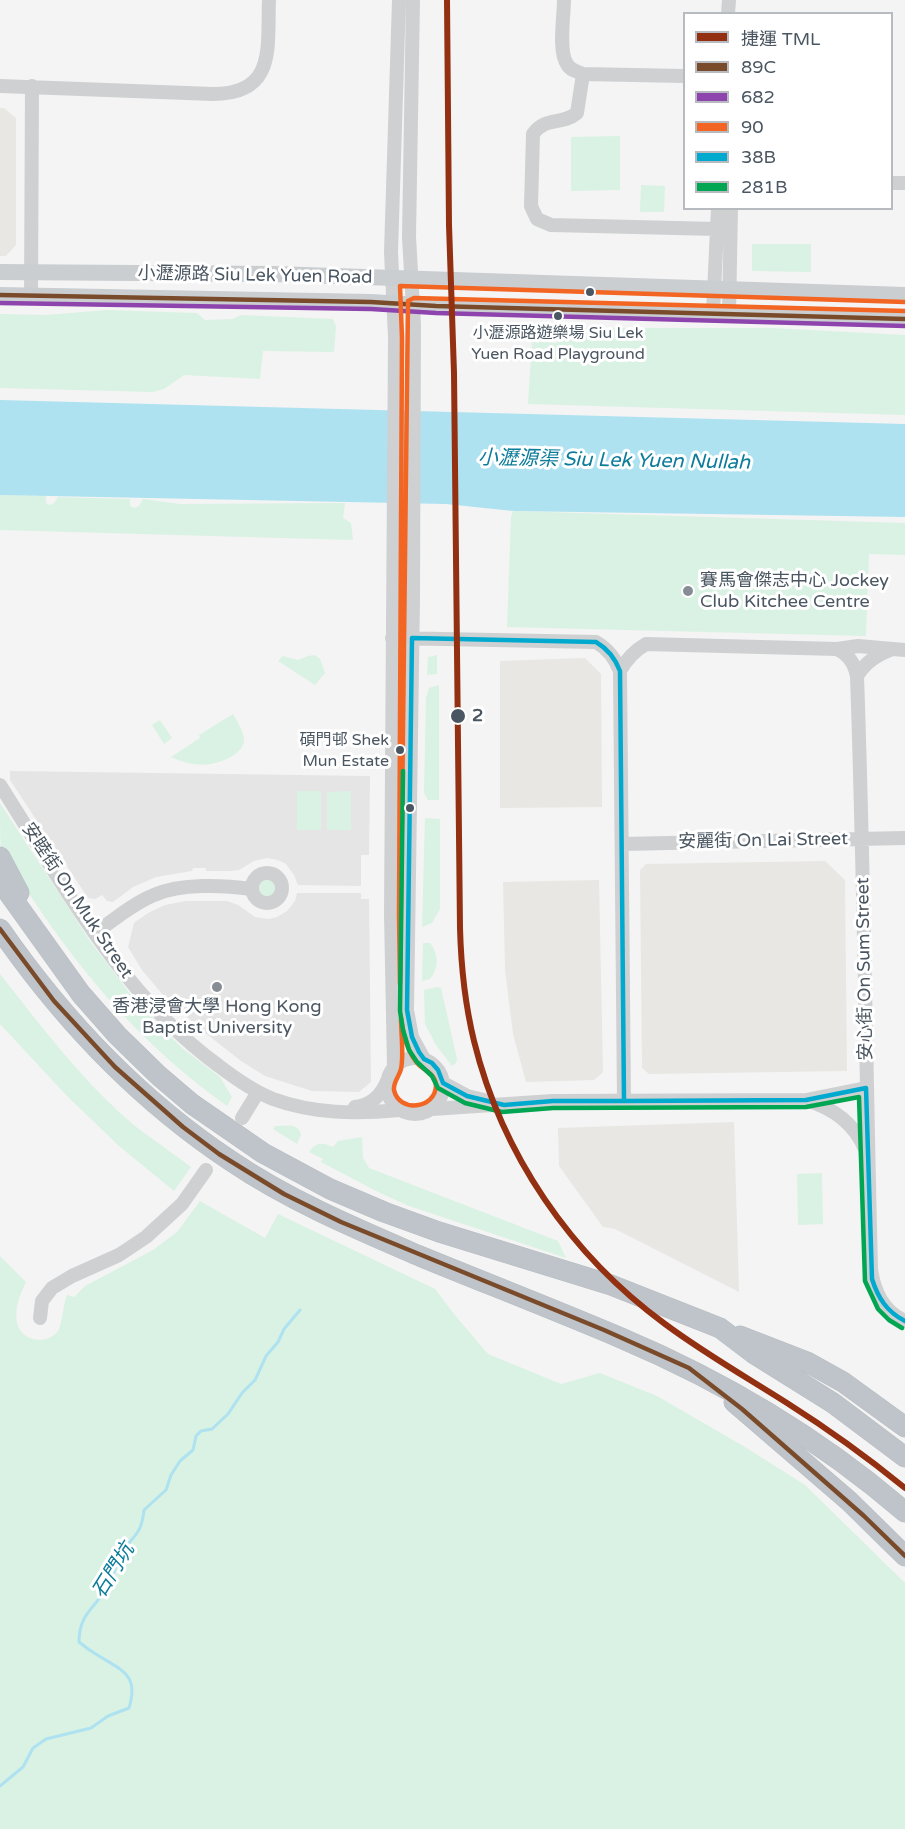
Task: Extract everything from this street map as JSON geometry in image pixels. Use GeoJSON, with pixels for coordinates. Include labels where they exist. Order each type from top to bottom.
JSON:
{"type":"FeatureCollection","features":[{"type":"Feature","properties":{"kind":"highway"},"geometry":{"type":"LineString","coordinates":[[0,857],[47,946]]}},
{"type":"Feature","properties":{"kind":"highway"},"geometry":{"type":"LineString","coordinates":[[0,881],[81,994],[117,1035],[158,1075],[214,1121],[284,1164],[330,1189],[384,1212],[439,1232],[611,1285],[807,1362],[843,1382],[905,1427]]}},
{"type":"Feature","properties":{"kind":"highway"},"geometry":{"type":"LineString","coordinates":[[0,929],[41,984],[100,1053],[131,1083],[196,1137],[256,1177],[316,1210],[351,1226],[624,1339],[688,1368],[744,1397],[809,1437],[905,1512]]}},
{"type":"Feature","properties":{"kind":"highway"},"geometry":{"type":"LineString","coordinates":[[0,946],[41,984]]}},
{"type":"Feature","properties":{"kind":"highway"},"geometry":{"type":"LineString","coordinates":[[720,1328],[753,1353],[833,1403],[905,1457]]}},
{"type":"Feature","properties":{"kind":"highway"},"geometry":{"type":"LineString","coordinates":[[688,1368],[747,1413],[840,1493],[905,1556]]}},
{"type":"Feature","properties":{"kind":"main road","name":"小瀝源路 Siu Lek Yuen Road"},"geometry":{"type":"LineString","coordinates":[[0,272],[392,278],[905,295]]}},
{"type":"Feature","properties":{"kind":"main road","name":"小瀝源路 Siu Lek Yuen Road"},"geometry":{"type":"LineString","coordinates":[[0,295],[905,319]]}},
{"type":"Feature","properties":{"kind":"street"},"geometry":{"type":"LineString","coordinates":[[0,86],[213,94],[237,92],[252,83],[262,72],[267,61],[269,0]]}},
{"type":"Feature","properties":{"kind":"street"},"geometry":{"type":"LineString","coordinates":[[399,0],[392,221],[394,396],[391,914],[394,1067],[387,1080],[387,1094],[399,1110],[416,1114],[432,1109],[554,1101],[806,1100],[866,1088]]}},
{"type":"Feature","properties":{"kind":"street"},"geometry":{"type":"LineString","coordinates":[[413,0],[409,237],[414,305],[407,1010],[412,1037],[424,1059]]}},
{"type":"Feature","properties":{"kind":"street"},"geometry":{"type":"LineString","coordinates":[[564,0],[563,54],[567,66],[583,74],[683,76]]}},
{"type":"Feature","properties":{"kind":"street"},"geometry":{"type":"LineString","coordinates":[[583,74],[577,113],[568,119],[546,123],[538,127],[533,135],[531,206],[537,219],[551,225],[717,229]]}},
{"type":"Feature","properties":{"kind":"street"},"geometry":{"type":"LineString","coordinates":[[31,296],[32,86]]}},
{"type":"Feature","properties":{"kind":"street"},"geometry":{"type":"LineString","coordinates":[[718,210],[717,229],[722,289]]}},
{"type":"Feature","properties":{"kind":"street"},"geometry":{"type":"LineString","coordinates":[[721,313],[731,210]]}},
{"type":"Feature","properties":{"kind":"street"},"geometry":{"type":"LineString","coordinates":[[392,638],[596,642],[616,661],[620,671],[624,1101]]}},
{"type":"Feature","properties":{"kind":"street"},"geometry":{"type":"LineString","coordinates":[[620,671],[626,660],[638,648],[646,644],[837,649],[858,646],[905,650]]}},
{"type":"Feature","properties":{"kind":"street"},"geometry":{"type":"LineString","coordinates":[[837,649],[848,656],[857,676]]}},
{"type":"Feature","properties":{"kind":"street"},"geometry":{"type":"LineString","coordinates":[[857,676],[871,660],[890,650]]}},
{"type":"Feature","properties":{"kind":"street","name":"安心街 On Sum Street"},"geometry":{"type":"LineString","coordinates":[[857,676],[863,838],[867,1154],[872,1279],[884,1304],[897,1317],[905,1321]]}},
{"type":"Feature","properties":{"kind":"street","name":"安睦街 On Muk Street"},"geometry":{"type":"LineString","coordinates":[[0,784],[95,933],[136,990],[171,1027],[204,1056],[258,1092],[274,1099],[334,1113],[399,1110]]}},
{"type":"Feature","properties":{"kind":"street","name":"安麗街 On Lai Street"},"geometry":{"type":"LineString","coordinates":[[622,844],[905,838]]}},
{"type":"Feature","properties":{"kind":"street"},"geometry":{"type":"LineString","coordinates":[[95,933],[154,894],[178,888],[232,886],[252,889]]}},
{"type":"Feature","properties":{"kind":"street"},"geometry":{"type":"LineString","coordinates":[[394,1067],[408,1059],[424,1059],[432,1063],[438,1070],[443,1083],[441,1097],[432,1109]]}},
{"type":"Feature","properties":{"kind":"street","name":"安睦街 On Muk Street"},"geometry":{"type":"LineString","coordinates":[[308,1108],[331,1109],[363,1106],[379,1096],[387,1080]]}},
{"type":"Feature","properties":{"kind":"street"},"geometry":{"type":"LineString","coordinates":[[443,1083],[466,1096],[504,1105]]}},
{"type":"Feature","properties":{"kind":"street"},"geometry":{"type":"LineString","coordinates":[[242,1118],[258,1092]]}},
{"type":"Feature","properties":{"kind":"street"},"geometry":{"type":"LineString","coordinates":[[806,1100],[829,1108],[843,1119],[856,1132],[867,1154]]}},
{"type":"Feature","properties":{"kind":"street"},"geometry":{"type":"LineString","coordinates":[[40,1318],[42,1301],[52,1288],[72,1276],[119,1255],[146,1237],[182,1204],[206,1170]]}},
{"type":"Feature","properties":{"kind":"shaded area"},"geometry":{"type":"Polygon","coordinates":[[[0,108],[4,108],[16,118],[16,245],[6,256],[0,256],[0,108]]]}},
{"type":"Feature","properties":{"kind":"shaded area"},"geometry":{"type":"Polygon","coordinates":[[[585,658],[601,674],[602,807],[500,808],[500,661],[585,658]]]}},
{"type":"Feature","properties":{"kind":"shaded area"},"geometry":{"type":"Polygon","coordinates":[[[10,771],[370,776],[369,855],[361,855],[361,886],[298,885],[286,864],[267,858],[254,861],[239,870],[206,871],[206,868],[193,868],[192,871],[156,877],[133,887],[113,902],[107,901],[102,895],[95,899],[88,898],[10,780],[10,771]]]}},
{"type":"Feature","properties":{"kind":"shaded area"},"geometry":{"type":"Polygon","coordinates":[[[825,861],[845,880],[847,1071],[649,1074],[642,1068],[640,870],[646,864],[825,861]]]}},
{"type":"Feature","properties":{"kind":"shaded area"},"geometry":{"type":"Polygon","coordinates":[[[599,880],[603,1072],[594,1080],[526,1082],[513,1034],[505,970],[503,882],[599,880]]]}},
{"type":"Feature","properties":{"kind":"shaded area"},"geometry":{"type":"Polygon","coordinates":[[[297,893],[361,893],[361,899],[369,899],[371,1082],[359,1092],[312,1091],[265,1076],[241,1061],[163,995],[142,970],[128,947],[134,923],[165,905],[186,901],[227,901],[238,905],[255,917],[269,919],[287,911],[295,901],[297,893]]]}},
{"type":"Feature","properties":{"kind":"shaded area"},"geometry":{"type":"Polygon","coordinates":[[[734,1122],[739,1292],[615,1229],[603,1227],[559,1166],[558,1128],[734,1122]]]}},
{"type":"Feature","properties":{"kind":"green space"},"geometry":{"type":"Polygon","coordinates":[[[620,136],[620,190],[571,191],[571,137],[620,136]]]}},
{"type":"Feature","properties":{"kind":"green space"},"geometry":{"type":"Polygon","coordinates":[[[641,185],[665,186],[664,212],[640,212],[641,185]]]}},
{"type":"Feature","properties":{"kind":"green space"},"geometry":{"type":"Polygon","coordinates":[[[752,244],[811,244],[811,272],[752,271],[752,244]]]}},
{"type":"Feature","properties":{"kind":"green space"},"geometry":{"type":"Polygon","coordinates":[[[107,310],[197,313],[205,320],[233,319],[241,315],[333,319],[336,327],[334,352],[263,351],[260,379],[184,375],[164,389],[153,392],[0,388],[0,314],[46,315],[107,310]]]}},
{"type":"Feature","properties":{"kind":"green space","name":"小瀝源路遊樂場 Siu Lek Yuen Road Playground"},"geometry":{"type":"Polygon","coordinates":[[[558,328],[772,328],[905,335],[905,415],[528,404],[532,341],[557,343],[558,328]]]}},
{"type":"Feature","properties":{"kind":"green space"},"geometry":{"type":"Polygon","coordinates":[[[0,495],[46,496],[46,503],[50,505],[58,497],[130,499],[130,506],[135,508],[143,499],[180,504],[345,503],[343,518],[351,523],[353,540],[0,530],[0,495]]]}},
{"type":"Feature","properties":{"kind":"green space","name":"賽馬會傑志中心 Jockey Club Kitchee Centre"},"geometry":{"type":"Polygon","coordinates":[[[513,511],[905,523],[905,555],[869,554],[866,636],[507,627],[513,511]]]}},
{"type":"Feature","properties":{"kind":"green space"},"geometry":{"type":"Polygon","coordinates":[[[315,655],[320,659],[325,673],[315,685],[278,661],[283,656],[298,660],[315,655]]]}},
{"type":"Feature","properties":{"kind":"green space"},"geometry":{"type":"Polygon","coordinates":[[[437,655],[437,674],[427,675],[428,657],[437,655]]]}},
{"type":"Feature","properties":{"kind":"green space"},"geometry":{"type":"Polygon","coordinates":[[[439,685],[439,800],[428,800],[424,793],[426,698],[429,688],[439,685]]]}},
{"type":"Feature","properties":{"kind":"green space"},"geometry":{"type":"Polygon","coordinates":[[[233,714],[244,737],[242,747],[234,755],[203,765],[187,763],[171,757],[200,738],[199,735],[233,714]]]}},
{"type":"Feature","properties":{"kind":"green space"},"geometry":{"type":"Polygon","coordinates":[[[160,720],[172,738],[164,744],[152,725],[160,720]]]}},
{"type":"Feature","properties":{"kind":"green space"},"geometry":{"type":"Polygon","coordinates":[[[297,791],[321,791],[321,830],[297,830],[297,791]]]}},
{"type":"Feature","properties":{"kind":"green space"},"geometry":{"type":"Polygon","coordinates":[[[351,791],[351,830],[327,830],[327,792],[351,791]]]}},
{"type":"Feature","properties":{"kind":"green space"},"geometry":{"type":"Polygon","coordinates":[[[0,803],[90,941],[134,999],[182,1048],[220,1077],[232,1097],[227,1106],[170,1061],[144,1037],[96,985],[74,957],[11,867],[1,848],[0,803]]]}},
{"type":"Feature","properties":{"kind":"green space"},"geometry":{"type":"Polygon","coordinates":[[[425,818],[440,819],[440,909],[432,923],[422,927],[425,818]]]}},
{"type":"Feature","properties":{"kind":"green space"},"geometry":{"type":"Polygon","coordinates":[[[267,880],[275,888],[267,896],[259,888],[267,880]]]}},
{"type":"Feature","properties":{"kind":"green space"},"geometry":{"type":"Polygon","coordinates":[[[423,943],[430,943],[437,961],[430,979],[422,981],[423,943]]]}},
{"type":"Feature","properties":{"kind":"green space"},"geometry":{"type":"Polygon","coordinates":[[[0,974],[98,1091],[135,1126],[191,1167],[174,1191],[119,1146],[66,1095],[0,1024],[0,974]]]}},
{"type":"Feature","properties":{"kind":"green space"},"geometry":{"type":"Polygon","coordinates":[[[441,988],[457,1059],[452,1066],[436,1045],[425,1024],[424,990],[441,988]]]}},
{"type":"Feature","properties":{"kind":"green space"},"geometry":{"type":"Polygon","coordinates":[[[275,1126],[298,1128],[301,1135],[297,1144],[273,1129],[275,1126]]]}},
{"type":"Feature","properties":{"kind":"green space"},"geometry":{"type":"Polygon","coordinates":[[[362,1137],[363,1158],[369,1168],[558,1241],[566,1258],[409,1206],[321,1162],[323,1159],[309,1152],[314,1146],[320,1144],[333,1147],[338,1141],[362,1137]]]}},
{"type":"Feature","properties":{"kind":"green space"},"geometry":{"type":"Polygon","coordinates":[[[822,1173],[823,1224],[798,1225],[797,1174],[822,1173]]]}},
{"type":"Feature","properties":{"kind":"green space"},"geometry":{"type":"Polygon","coordinates":[[[200,1201],[265,1238],[278,1214],[435,1289],[488,1354],[561,1384],[600,1373],[657,1396],[805,1485],[905,1583],[905,1829],[0,1829],[0,1256],[26,1282],[17,1307],[16,1317],[19,1329],[23,1334],[34,1339],[47,1339],[58,1331],[67,1295],[74,1297],[85,1286],[153,1250],[177,1232],[200,1201]]]}},
{"type":"Feature","properties":{"kind":"water","name":"小瀝源渠 Siu Lek Yuen Nullah"},"geometry":{"type":"Polygon","coordinates":[[[0,400],[905,424],[905,517],[513,511],[446,504],[0,495],[0,400]]]}},
{"type":"Feature","properties":{"kind":"waterway","name":"石門坑"},"geometry":{"type":"LineString","coordinates":[[0,1786],[23,1767],[33,1748],[46,1739],[91,1728],[108,1716],[129,1708],[132,1688],[127,1675],[79,1642],[84,1618],[108,1585],[125,1547],[139,1531],[144,1510],[166,1490],[171,1475],[180,1461],[193,1450],[196,1436],[201,1431],[212,1429],[228,1414],[242,1393],[255,1380],[266,1356],[300,1310]]}},
{"type":"Feature","properties":{"kind":"metro line","name":"TML"},"geometry":{"type":"LineString","coordinates":[[447,0],[460,928],[462,971],[468,1013],[486,1083],[502,1124],[522,1162],[545,1199],[599,1267],[665,1324],[817,1423],[862,1454],[905,1488]]}},
{"type":"Feature","properties":{"kind":"transit line","name":"90"},"geometry":{"type":"LineString","coordinates":[[905,302],[400,286],[402,338],[400,984],[408,301],[414,298],[905,311]]}},
{"type":"Feature","properties":{"kind":"transit line","name":"89C"},"geometry":{"type":"LineString","coordinates":[[0,295],[371,302],[436,306],[905,319]]}},
{"type":"Feature","properties":{"kind":"transit line","name":"682"},"geometry":{"type":"LineString","coordinates":[[0,303],[371,309],[436,313],[905,326]]}},
{"type":"Feature","properties":{"kind":"transit line","name":"38B"},"geometry":{"type":"LineString","coordinates":[[412,638],[596,642],[608,651],[618,666],[620,671],[624,1101],[553,1101],[504,1105],[467,1096],[443,1083],[438,1070],[424,1059],[412,1037],[407,1010],[412,638]]}},
{"type":"Feature","properties":{"kind":"transit line","name":"281B"},"geometry":{"type":"LineString","coordinates":[[403,771],[400,1011],[409,1050],[417,1062],[432,1076],[438,1088],[465,1103],[502,1112],[553,1108],[806,1107],[859,1097],[865,1281],[878,1309],[902,1328]]}},
{"type":"Feature","properties":{"kind":"transit line","name":"89C"},"geometry":{"type":"LineString","coordinates":[[0,929],[54,1001],[115,1067],[183,1127],[219,1154],[284,1194],[341,1222],[604,1330],[689,1368],[742,1409],[864,1516],[905,1556]]}},
{"type":"Feature","properties":{"kind":"transit line","name":"90"},"geometry":{"type":"LineString","coordinates":[[401,1018],[404,1037],[411,1055],[436,1082],[434,1094],[430,1100],[416,1105],[403,1102],[394,1090],[402,1064],[401,1018]]}},
{"type":"Feature","properties":{"kind":"transit line","name":"38B"},"geometry":{"type":"LineString","coordinates":[[624,1101],[806,1100],[866,1088],[872,1279],[884,1304],[905,1321]]}},
{"type":"Feature","properties":{"kind":"place","name":"小瀝源路遊樂場 Siu Lek Yuen Road Playground"},"geometry":{"type":"Point","coordinates":[558,316]}},
{"type":"Feature","properties":{"kind":"place","name":"賽馬會傑志中心 Jockey Club Kitchee Centre"},"geometry":{"type":"Point","coordinates":[688,591]}},
{"type":"Feature","properties":{"kind":"place","name":"2"},"geometry":{"type":"Point","coordinates":[458,716]}},
{"type":"Feature","properties":{"kind":"place","name":"碩門邨 Shek Mun Estate"},"geometry":{"type":"Point","coordinates":[400,750]}},
{"type":"Feature","properties":{"kind":"place","name":"香港浸會大學 Hong Kong Baptist University"},"geometry":{"type":"Point","coordinates":[217,987]}}]}
